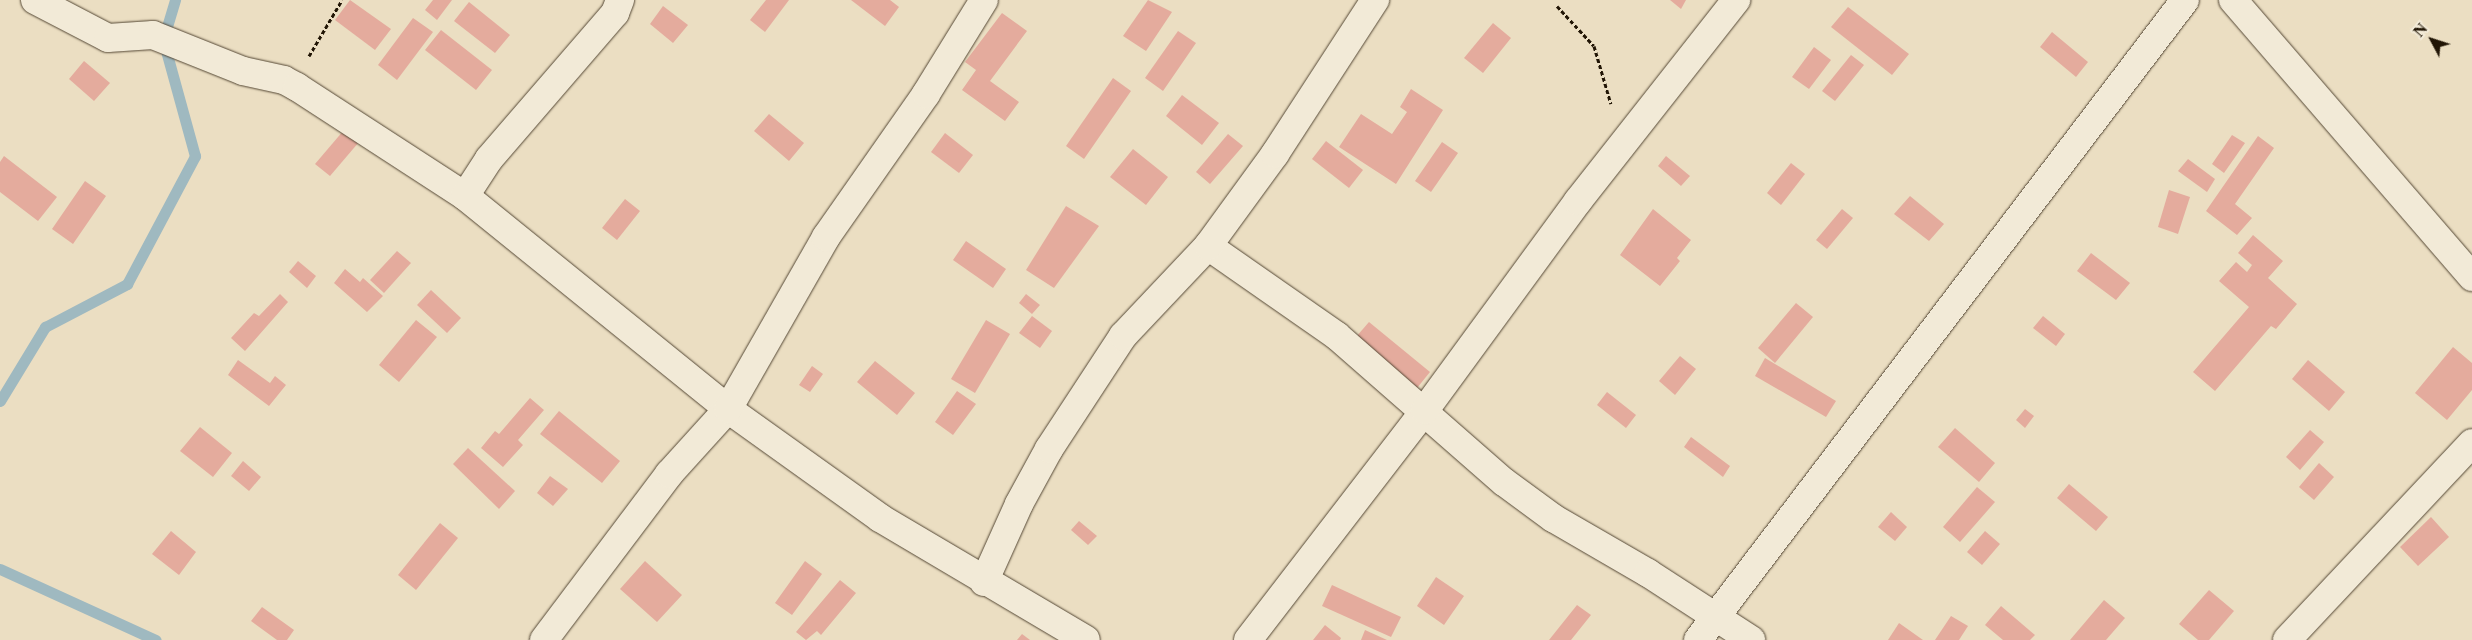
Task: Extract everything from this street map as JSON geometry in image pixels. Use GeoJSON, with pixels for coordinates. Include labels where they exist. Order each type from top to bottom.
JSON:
{"type":"FeatureCollection","features":[{"type":"Feature","properties":{"kind":"street"},"geometry":{"type":"LineString","coordinates":[[36,0],[108,38],[153,35],[243,71],[284,80],[465,196],[728,408],[880,518],[984,582],[1086,640]]}},
{"type":"Feature","properties":{"kind":"street"},"geometry":{"type":"LineString","coordinates":[[465,196],[489,159],[609,20],[620,0]]}},
{"type":"Feature","properties":{"kind":"street"},"geometry":{"type":"LineString","coordinates":[[544,640],[669,474],[728,408],[826,237],[926,94],[984,0]]}},
{"type":"Feature","properties":{"kind":"street"},"geometry":{"type":"LineString","coordinates":[[984,582],[1019,504],[1049,449],[1123,336],[1208,246],[1275,154],[1375,0]]}},
{"type":"Feature","properties":{"kind":"street"},"geometry":{"type":"LineString","coordinates":[[1248,640],[1425,410],[1578,201],[1736,0]]}},
{"type":"Feature","properties":{"kind":"street"},"geometry":{"type":"LineString","coordinates":[[1698,640],[1714,616],[1915,358],[2185,0]]}},
{"type":"Feature","properties":{"kind":"street"},"geometry":{"type":"LineString","coordinates":[[2233,0],[2472,277]]}},
{"type":"Feature","properties":{"kind":"street"},"geometry":{"type":"LineString","coordinates":[[1208,246],[1338,336],[1425,410],[1504,482],[1554,518],[1648,573],[1751,640]]}},
{"type":"Feature","properties":{"kind":"street"},"geometry":{"type":"LineString","coordinates":[[2287,640],[2472,443]]}},
{"type":"Feature","properties":{"kind":"path"},"geometry":{"type":"LineString","coordinates":[[284,80],[304,62],[342,0]]}},
{"type":"Feature","properties":{"kind":"path"},"geometry":{"type":"LineString","coordinates":[[1557,6],[1594,46],[1620,149]]}},
{"type":"Feature","properties":{"kind":"building"},"geometry":{"type":"Polygon","coordinates":[[[350,0],[391,29],[375,50],[335,20],[350,0]]]}},
{"type":"Feature","properties":{"kind":"building"},"geometry":{"type":"Polygon","coordinates":[[[433,0],[452,0],[437,20],[425,10],[433,0]]]}},
{"type":"Feature","properties":{"kind":"building"},"geometry":{"type":"Polygon","coordinates":[[[766,0],[789,0],[765,32],[750,20],[766,0]]]}},
{"type":"Feature","properties":{"kind":"building"},"geometry":{"type":"Polygon","coordinates":[[[851,0],[890,0],[899,7],[885,26],[851,0]]]}},
{"type":"Feature","properties":{"kind":"building"},"geometry":{"type":"Polygon","coordinates":[[[1148,0],[1172,12],[1146,51],[1123,36],[1148,0]]]}},
{"type":"Feature","properties":{"kind":"building"},"geometry":{"type":"Polygon","coordinates":[[[1670,0],[1686,0],[1681,9],[1670,0]]]}},
{"type":"Feature","properties":{"kind":"building"},"geometry":{"type":"Polygon","coordinates":[[[469,2],[510,35],[495,53],[454,21],[469,2]]]}},
{"type":"Feature","properties":{"kind":"building"},"geometry":{"type":"Polygon","coordinates":[[[663,6],[688,25],[673,43],[650,24],[663,6]]]}},
{"type":"Feature","properties":{"kind":"building"},"geometry":{"type":"Polygon","coordinates":[[[1848,7],[1909,54],[1892,75],[1831,27],[1848,7]]]}},
{"type":"Feature","properties":{"kind":"building"},"geometry":{"type":"Polygon","coordinates":[[[1002,13],[1027,31],[990,81],[1019,102],[1005,121],[962,90],[976,70],[965,62],[1002,13]]]}},
{"type":"Feature","properties":{"kind":"building"},"geometry":{"type":"Polygon","coordinates":[[[413,18],[433,32],[397,80],[378,65],[413,18]]]}},
{"type":"Feature","properties":{"kind":"building"},"geometry":{"type":"Polygon","coordinates":[[[1493,23],[1511,38],[1483,73],[1464,58],[1493,23]]]}},
{"type":"Feature","properties":{"kind":"building"},"geometry":{"type":"Polygon","coordinates":[[[441,30],[492,70],[476,90],[425,50],[441,30]]]}},
{"type":"Feature","properties":{"kind":"building"},"geometry":{"type":"Polygon","coordinates":[[[1178,31],[1196,43],[1163,91],[1145,78],[1178,31]]]}},
{"type":"Feature","properties":{"kind":"building"},"geometry":{"type":"Polygon","coordinates":[[[2052,32],[2088,62],[2076,77],[2040,47],[2052,32]]]}},
{"type":"Feature","properties":{"kind":"building"},"geometry":{"type":"Polygon","coordinates":[[[1814,47],[1831,60],[1809,89],[1792,77],[1814,47]]]}},
{"type":"Feature","properties":{"kind":"building"},"geometry":{"type":"Polygon","coordinates":[[[1851,55],[1864,65],[1835,101],[1822,91],[1851,55]]]}},
{"type":"Feature","properties":{"kind":"building"},"geometry":{"type":"Polygon","coordinates":[[[84,61],[110,83],[94,101],[69,79],[84,61]]]}},
{"type":"Feature","properties":{"kind":"building"},"geometry":{"type":"Polygon","coordinates":[[[1113,78],[1131,91],[1084,159],[1066,146],[1113,78]]]}},
{"type":"Feature","properties":{"kind":"building"},"geometry":{"type":"Polygon","coordinates":[[[1411,89],[1443,110],[1396,184],[1339,147],[1361,114],[1392,134],[1407,112],[1400,107],[1411,89]]]}},
{"type":"Feature","properties":{"kind":"building"},"geometry":{"type":"Polygon","coordinates":[[[1182,95],[1219,123],[1202,145],[1166,116],[1182,95]]]}},
{"type":"Feature","properties":{"kind":"building"},"geometry":{"type":"Polygon","coordinates":[[[769,114],[804,143],[789,161],[754,131],[769,114]]]}},
{"type":"Feature","properties":{"kind":"building"},"geometry":{"type":"Polygon","coordinates":[[[344,130],[359,142],[330,176],[315,164],[344,130]]]}},
{"type":"Feature","properties":{"kind":"building"},"geometry":{"type":"Polygon","coordinates":[[[945,133],[973,155],[959,173],[931,152],[945,133]]]}},
{"type":"Feature","properties":{"kind":"building"},"geometry":{"type":"Polygon","coordinates":[[[1228,134],[1243,146],[1210,184],[1196,172],[1228,134]]]}},
{"type":"Feature","properties":{"kind":"building"},"geometry":{"type":"Polygon","coordinates":[[[2232,135],[2245,143],[2224,173],[2212,164],[2232,135]]]}},
{"type":"Feature","properties":{"kind":"building"},"geometry":{"type":"Polygon","coordinates":[[[2258,136],[2274,148],[2235,204],[2252,218],[2237,235],[2206,211],[2258,136]]]}},
{"type":"Feature","properties":{"kind":"building"},"geometry":{"type":"Polygon","coordinates":[[[1326,141],[1363,170],[1349,188],[1312,159],[1326,141]]]}},
{"type":"Feature","properties":{"kind":"building"},"geometry":{"type":"Polygon","coordinates":[[[1442,142],[1458,153],[1431,192],[1415,181],[1442,142]]]}},
{"type":"Feature","properties":{"kind":"building"},"geometry":{"type":"Polygon","coordinates":[[[1133,149],[1168,177],[1146,205],[1110,177],[1133,149]]]}},
{"type":"Feature","properties":{"kind":"building"},"geometry":{"type":"Polygon","coordinates":[[[4,156],[57,197],[38,221],[0,192],[0,162],[4,156]]]}},
{"type":"Feature","properties":{"kind":"building"},"geometry":{"type":"Polygon","coordinates":[[[1666,156],[1690,176],[1681,186],[1658,166],[1666,156]]]}},
{"type":"Feature","properties":{"kind":"building"},"geometry":{"type":"Polygon","coordinates":[[[2188,159],[2215,179],[2207,192],[2178,171],[2188,159]]]}},
{"type":"Feature","properties":{"kind":"building"},"geometry":{"type":"Polygon","coordinates":[[[1791,163],[1805,174],[1781,205],[1767,193],[1791,163]]]}},
{"type":"Feature","properties":{"kind":"building"},"geometry":{"type":"Polygon","coordinates":[[[85,181],[106,196],[73,244],[52,229],[85,181]]]}},
{"type":"Feature","properties":{"kind":"building"},"geometry":{"type":"Polygon","coordinates":[[[2169,190],[2190,197],[2178,234],[2158,227],[2169,190]]]}},
{"type":"Feature","properties":{"kind":"building"},"geometry":{"type":"Polygon","coordinates":[[[1910,196],[1944,224],[1929,241],[1894,214],[1910,196]]]}},
{"type":"Feature","properties":{"kind":"building"},"geometry":{"type":"Polygon","coordinates":[[[625,199],[640,211],[617,240],[602,228],[625,199]]]}},
{"type":"Feature","properties":{"kind":"building"},"geometry":{"type":"Polygon","coordinates":[[[1066,206],[1099,226],[1054,288],[1026,270],[1066,206]]]}},
{"type":"Feature","properties":{"kind":"building"},"geometry":{"type":"Polygon","coordinates":[[[1653,209],[1691,240],[1677,258],[1680,261],[1660,286],[1620,255],[1653,209]]]}},
{"type":"Feature","properties":{"kind":"building"},"geometry":{"type":"Polygon","coordinates":[[[1842,209],[1853,218],[1827,249],[1816,240],[1842,209]]]}},
{"type":"Feature","properties":{"kind":"building"},"geometry":{"type":"Polygon","coordinates":[[[2253,235],[2283,261],[2268,278],[2297,304],[2276,329],[2271,326],[2215,391],[2193,372],[2249,307],[2219,281],[2236,262],[2247,272],[2252,265],[2238,253],[2253,235]]]}},
{"type":"Feature","properties":{"kind":"building"},"geometry":{"type":"Polygon","coordinates":[[[966,241],[1006,269],[993,288],[953,260],[966,241]]]}},
{"type":"Feature","properties":{"kind":"building"},"geometry":{"type":"Polygon","coordinates":[[[397,251],[411,263],[384,293],[370,280],[397,251]]]}},
{"type":"Feature","properties":{"kind":"building"},"geometry":{"type":"Polygon","coordinates":[[[2091,253],[2130,283],[2116,300],[2077,271],[2091,253]]]}},
{"type":"Feature","properties":{"kind":"building"},"geometry":{"type":"Polygon","coordinates":[[[298,261],[316,276],[307,288],[289,272],[298,261]]]}},
{"type":"Feature","properties":{"kind":"building"},"geometry":{"type":"Polygon","coordinates":[[[345,269],[360,282],[363,278],[383,296],[367,312],[334,283],[345,269]]]}},
{"type":"Feature","properties":{"kind":"building"},"geometry":{"type":"Polygon","coordinates":[[[431,290],[461,318],[447,333],[417,305],[431,290]]]}},
{"type":"Feature","properties":{"kind":"building"},"geometry":{"type":"Polygon","coordinates":[[[280,294],[288,302],[245,351],[231,338],[254,313],[259,316],[280,294]]]}},
{"type":"Feature","properties":{"kind":"building"},"geometry":{"type":"Polygon","coordinates":[[[1026,294],[1040,305],[1032,314],[1019,303],[1026,294]]]}},
{"type":"Feature","properties":{"kind":"building"},"geometry":{"type":"Polygon","coordinates":[[[1796,303],[1813,317],[1775,363],[1758,348],[1796,303]]]}},
{"type":"Feature","properties":{"kind":"building"},"geometry":{"type":"Polygon","coordinates":[[[1032,316],[1052,331],[1040,348],[1019,333],[1032,316]]]}},
{"type":"Feature","properties":{"kind":"building"},"geometry":{"type":"Polygon","coordinates":[[[2043,316],[2065,334],[2056,346],[2033,328],[2043,316]]]}},
{"type":"Feature","properties":{"kind":"building"},"geometry":{"type":"Polygon","coordinates":[[[416,320],[437,337],[399,382],[379,365],[416,320]]]}},
{"type":"Feature","properties":{"kind":"building"},"geometry":{"type":"Polygon","coordinates":[[[986,320],[1010,334],[975,393],[951,379],[986,320]]]}},
{"type":"Feature","properties":{"kind":"building"},"geometry":{"type":"Polygon","coordinates":[[[1369,322],[1430,372],[1417,388],[1356,337],[1369,322]]]}},
{"type":"Feature","properties":{"kind":"building"},"geometry":{"type":"Polygon","coordinates":[[[2453,347],[2472,363],[2472,390],[2447,420],[2415,393],[2453,347]]]}},
{"type":"Feature","properties":{"kind":"building"},"geometry":{"type":"Polygon","coordinates":[[[1680,356],[1696,369],[1675,395],[1659,381],[1680,356]]]}},
{"type":"Feature","properties":{"kind":"building"},"geometry":{"type":"Polygon","coordinates":[[[1765,358],[1836,401],[1826,417],[1755,376],[1765,358]]]}},
{"type":"Feature","properties":{"kind":"building"},"geometry":{"type":"Polygon","coordinates":[[[238,360],[270,383],[275,376],[286,385],[269,406],[228,375],[238,360]]]}},
{"type":"Feature","properties":{"kind":"building"},"geometry":{"type":"Polygon","coordinates":[[[2308,360],[2345,392],[2329,411],[2292,379],[2308,360]]]}},
{"type":"Feature","properties":{"kind":"building"},"geometry":{"type":"Polygon","coordinates":[[[875,361],[915,393],[897,415],[857,382],[875,361]]]}},
{"type":"Feature","properties":{"kind":"building"},"geometry":{"type":"Polygon","coordinates":[[[812,366],[823,374],[810,392],[799,385],[812,366]]]}},
{"type":"Feature","properties":{"kind":"building"},"geometry":{"type":"Polygon","coordinates":[[[957,391],[976,404],[953,435],[935,422],[957,391]]]}},
{"type":"Feature","properties":{"kind":"building"},"geometry":{"type":"Polygon","coordinates":[[[1607,392],[1636,415],[1626,428],[1597,405],[1607,392]]]}},
{"type":"Feature","properties":{"kind":"building"},"geometry":{"type":"Polygon","coordinates":[[[530,398],[544,410],[518,440],[523,445],[503,467],[481,448],[495,431],[499,434],[530,398]]]}},
{"type":"Feature","properties":{"kind":"building"},"geometry":{"type":"Polygon","coordinates":[[[2025,409],[2034,416],[2025,428],[2016,420],[2025,409]]]}},
{"type":"Feature","properties":{"kind":"building"},"geometry":{"type":"Polygon","coordinates":[[[559,411],[620,461],[602,483],[540,434],[559,411]]]}},
{"type":"Feature","properties":{"kind":"building"},"geometry":{"type":"Polygon","coordinates":[[[200,427],[232,453],[213,477],[180,451],[200,427]]]}},
{"type":"Feature","properties":{"kind":"building"},"geometry":{"type":"Polygon","coordinates":[[[1955,428],[1995,463],[1979,482],[1938,447],[1955,428]]]}},
{"type":"Feature","properties":{"kind":"building"},"geometry":{"type":"Polygon","coordinates":[[[2310,430],[2324,442],[2300,470],[2286,457],[2310,430]]]}},
{"type":"Feature","properties":{"kind":"building"},"geometry":{"type":"Polygon","coordinates":[[[1691,437],[1730,466],[1723,477],[1684,447],[1691,437]]]}},
{"type":"Feature","properties":{"kind":"building"},"geometry":{"type":"Polygon","coordinates":[[[468,448],[515,491],[499,509],[453,464],[468,448]]]}},
{"type":"Feature","properties":{"kind":"building"},"geometry":{"type":"Polygon","coordinates":[[[243,461],[261,477],[249,491],[231,476],[243,461]]]}},
{"type":"Feature","properties":{"kind":"building"},"geometry":{"type":"Polygon","coordinates":[[[2319,463],[2334,477],[2314,500],[2299,487],[2319,463]]]}},
{"type":"Feature","properties":{"kind":"building"},"geometry":{"type":"Polygon","coordinates":[[[550,476],[568,489],[553,506],[537,493],[550,476]]]}},
{"type":"Feature","properties":{"kind":"building"},"geometry":{"type":"Polygon","coordinates":[[[2069,484],[2108,517],[2096,531],[2057,498],[2069,484]]]}},
{"type":"Feature","properties":{"kind":"building"},"geometry":{"type":"Polygon","coordinates":[[[1977,487],[1995,502],[1960,542],[1943,527],[1977,487]]]}},
{"type":"Feature","properties":{"kind":"building"},"geometry":{"type":"Polygon","coordinates":[[[1891,512],[1907,527],[1895,541],[1878,527],[1891,512]]]}},
{"type":"Feature","properties":{"kind":"building"},"geometry":{"type":"Polygon","coordinates":[[[2431,517],[2449,537],[2418,566],[2400,547],[2431,517]]]}},
{"type":"Feature","properties":{"kind":"building"},"geometry":{"type":"Polygon","coordinates":[[[1079,521],[1097,536],[1088,545],[1071,530],[1079,521]]]}},
{"type":"Feature","properties":{"kind":"building"},"geometry":{"type":"Polygon","coordinates":[[[440,523],[458,538],[416,590],[398,575],[440,523]]]}},
{"type":"Feature","properties":{"kind":"building"},"geometry":{"type":"Polygon","coordinates":[[[171,531],[196,552],[179,575],[152,554],[171,531]]]}},
{"type":"Feature","properties":{"kind":"building"},"geometry":{"type":"Polygon","coordinates":[[[1985,531],[2000,544],[1982,565],[1967,552],[1985,531]]]}},
{"type":"Feature","properties":{"kind":"building"},"geometry":{"type":"Polygon","coordinates":[[[645,561],[682,595],[657,622],[620,589],[645,561]]]}},
{"type":"Feature","properties":{"kind":"building"},"geometry":{"type":"Polygon","coordinates":[[[805,561],[822,574],[792,615],[775,603],[805,561]]]}},
{"type":"Feature","properties":{"kind":"building"},"geometry":{"type":"Polygon","coordinates":[[[1436,577],[1464,596],[1444,625],[1417,606],[1436,577]]]}},
{"type":"Feature","properties":{"kind":"building"},"geometry":{"type":"Polygon","coordinates":[[[840,580],[856,593],[821,635],[817,631],[806,640],[796,632],[840,580]]]}},
{"type":"Feature","properties":{"kind":"building"},"geometry":{"type":"Polygon","coordinates":[[[1332,585],[1401,617],[1391,637],[1322,606],[1332,585]]]}},
{"type":"Feature","properties":{"kind":"building"},"geometry":{"type":"Polygon","coordinates":[[[2209,590],[2234,611],[2209,640],[2198,640],[2179,624],[2209,590]]]}},
{"type":"Feature","properties":{"kind":"building"},"geometry":{"type":"Polygon","coordinates":[[[2104,600],[2125,618],[2106,640],[2070,640],[2104,600]]]}},
{"type":"Feature","properties":{"kind":"building"},"geometry":{"type":"Polygon","coordinates":[[[1577,605],[1591,615],[1571,640],[1549,640],[1577,605]]]}},
{"type":"Feature","properties":{"kind":"building"},"geometry":{"type":"Polygon","coordinates":[[[2001,606],[2035,635],[2030,640],[2003,640],[1985,625],[2001,606]]]}},
{"type":"Feature","properties":{"kind":"building"},"geometry":{"type":"Polygon","coordinates":[[[262,607],[294,630],[287,640],[277,640],[251,621],[262,607]]]}},
{"type":"Feature","properties":{"kind":"building"},"geometry":{"type":"Polygon","coordinates":[[[1951,616],[1968,626],[1959,640],[1935,640],[1951,616]]]}},
{"type":"Feature","properties":{"kind":"building"},"geometry":{"type":"Polygon","coordinates":[[[1899,623],[1923,640],[1888,640],[1899,623]]]}},
{"type":"Feature","properties":{"kind":"building"},"geometry":{"type":"Polygon","coordinates":[[[1325,625],[1341,638],[1340,640],[1313,640],[1325,625]]]}},
{"type":"Feature","properties":{"kind":"building"},"geometry":{"type":"Polygon","coordinates":[[[1365,630],[1387,640],[1361,640],[1365,630]]]}},
{"type":"Feature","properties":{"kind":"building"},"geometry":{"type":"Polygon","coordinates":[[[1022,634],[1030,640],[1017,640],[1022,634]]]}},
{"type":"Feature","properties":{"kind":"waterway"},"geometry":{"type":"LineString","coordinates":[[0,401],[45,327],[127,284],[195,156],[163,40],[175,0]]}},
{"type":"Feature","properties":{"kind":"waterway"},"geometry":{"type":"LineString","coordinates":[[0,569],[156,640]]}}]}
